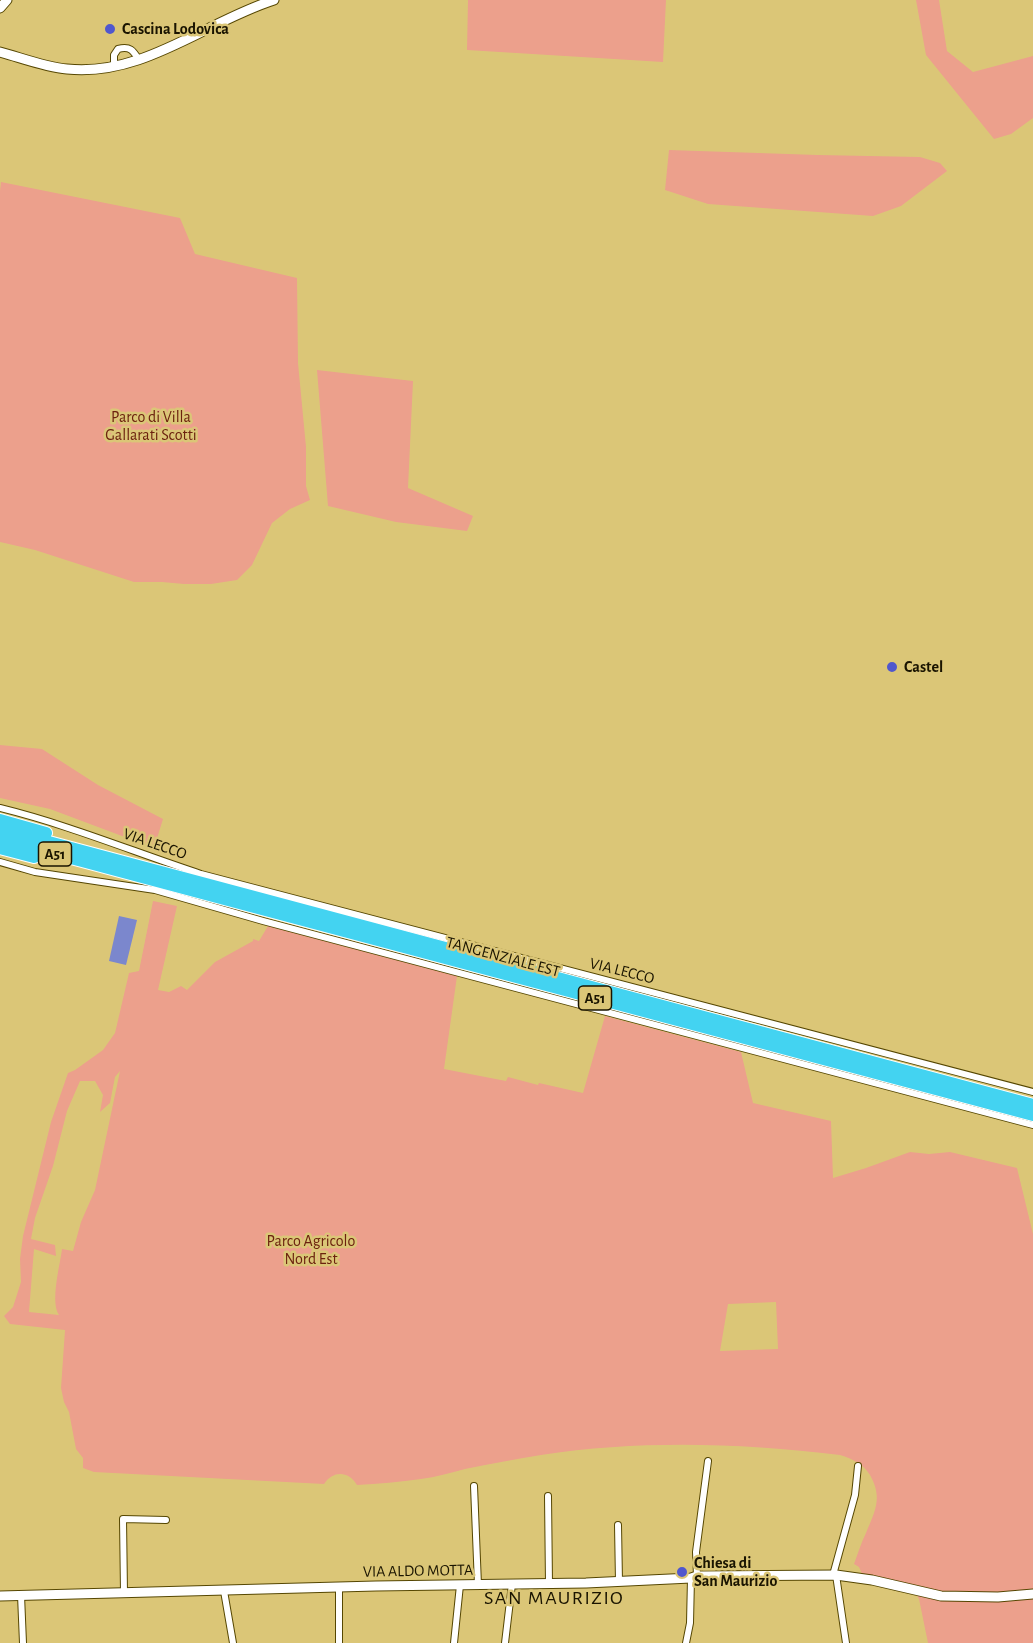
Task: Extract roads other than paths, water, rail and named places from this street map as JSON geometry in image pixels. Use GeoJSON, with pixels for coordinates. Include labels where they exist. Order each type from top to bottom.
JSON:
{"type":"FeatureCollection","features":[{"type":"Feature","properties":{"kind":"highway"},"geometry":{"type":"LineString","coordinates":[[0,820],[50,834],[109,863]]}},
{"type":"Feature","properties":{"kind":"highway","name":"TANGENZIALE EST"},"geometry":{"type":"LineString","coordinates":[[0,829],[109,863],[1033,1115]]}},
{"type":"Feature","properties":{"kind":"highway","name":"TANGENZIALE EST"},"geometry":{"type":"LineString","coordinates":[[0,839],[109,863],[1033,1105]]}},
{"type":"Feature","properties":{"kind":"highway"},"geometry":{"type":"LineString","coordinates":[[0,848],[54,862],[109,863]]}},
{"type":"Feature","properties":{"kind":"street"},"geometry":{"type":"LineString","coordinates":[[0,8],[7,0]]}},
{"type":"Feature","properties":{"kind":"street"},"geometry":{"type":"LineString","coordinates":[[0,52],[66,69],[114,67],[139,60],[247,10],[274,0]]}},
{"type":"Feature","properties":{"kind":"street"},"geometry":{"type":"LineString","coordinates":[[114,67],[114,55],[118,49],[126,47],[132,49],[139,60]]}},
{"type":"Feature","properties":{"kind":"street","name":"VIA LECCO"},"geometry":{"type":"LineString","coordinates":[[0,808],[65,826],[201,874],[1033,1092]]}},
{"type":"Feature","properties":{"kind":"street"},"geometry":{"type":"LineString","coordinates":[[0,862],[35,872],[155,890],[263,921],[1033,1125]]}},
{"type":"Feature","properties":{"kind":"street"},"geometry":{"type":"LineString","coordinates":[[686,1643],[708,1461]]}},
{"type":"Feature","properties":{"kind":"street"},"geometry":{"type":"LineString","coordinates":[[846,1643],[835,1575],[855,1495],[858,1466]]}},
{"type":"Feature","properties":{"kind":"street"},"geometry":{"type":"LineString","coordinates":[[474,1486],[478,1585]]}},
{"type":"Feature","properties":{"kind":"street"},"geometry":{"type":"LineString","coordinates":[[548,1496],[549,1584]]}},
{"type":"Feature","properties":{"kind":"street"},"geometry":{"type":"LineString","coordinates":[[124,1593],[123,1519],[166,1520]]}},
{"type":"Feature","properties":{"kind":"street"},"geometry":{"type":"LineString","coordinates":[[618,1525],[619,1582]]}},
{"type":"Feature","properties":{"kind":"street","name":"VIA ALDO MOTTA"},"geometry":{"type":"LineString","coordinates":[[0,1596],[549,1584],[694,1577],[835,1575],[872,1580],[941,1596],[998,1597],[1033,1594]]}},
{"type":"Feature","properties":{"kind":"street"},"geometry":{"type":"LineString","coordinates":[[505,1643],[512,1584]]}},
{"type":"Feature","properties":{"kind":"street"},"geometry":{"type":"LineString","coordinates":[[454,1643],[460,1585]]}},
{"type":"Feature","properties":{"kind":"street"},"geometry":{"type":"LineString","coordinates":[[339,1587],[339,1643]]}},
{"type":"Feature","properties":{"kind":"street"},"geometry":{"type":"LineString","coordinates":[[224,1591],[233,1643]]}},
{"type":"Feature","properties":{"kind":"street"},"geometry":{"type":"LineString","coordinates":[[21,1595],[23,1643]]}},
{"type":"Feature","properties":{"kind":"water"},"geometry":{"type":"Polygon","coordinates":[[[119,916],[137,920],[126,965],[109,961],[119,916]]]}},
{"type":"Feature","properties":{"kind":"place","name":"Cascina Lodovica"},"geometry":{"type":"Point","coordinates":[110,29]}},
{"type":"Feature","properties":{"kind":"place","name":"Castel"},"geometry":{"type":"Point","coordinates":[892,667]}},
{"type":"Feature","properties":{"kind":"place","name":"Chiesa di San Maurizio"},"geometry":{"type":"Point","coordinates":[682,1572]}},
{"type":"Feature","properties":{"kind":"district","name":"SAN MAURIZIO"},"geometry":{"type":"Point","coordinates":[554,1598]}},
{"type":"Feature","properties":{"kind":"park label","name":"Parco di Villa Gallarati Scotti"},"geometry":{"type":"Point","coordinates":[151,426]}},
{"type":"Feature","properties":{"kind":"park label","name":"Parco Agricolo Nord Est"},"geometry":{"type":"Point","coordinates":[311,1250]}}]}
